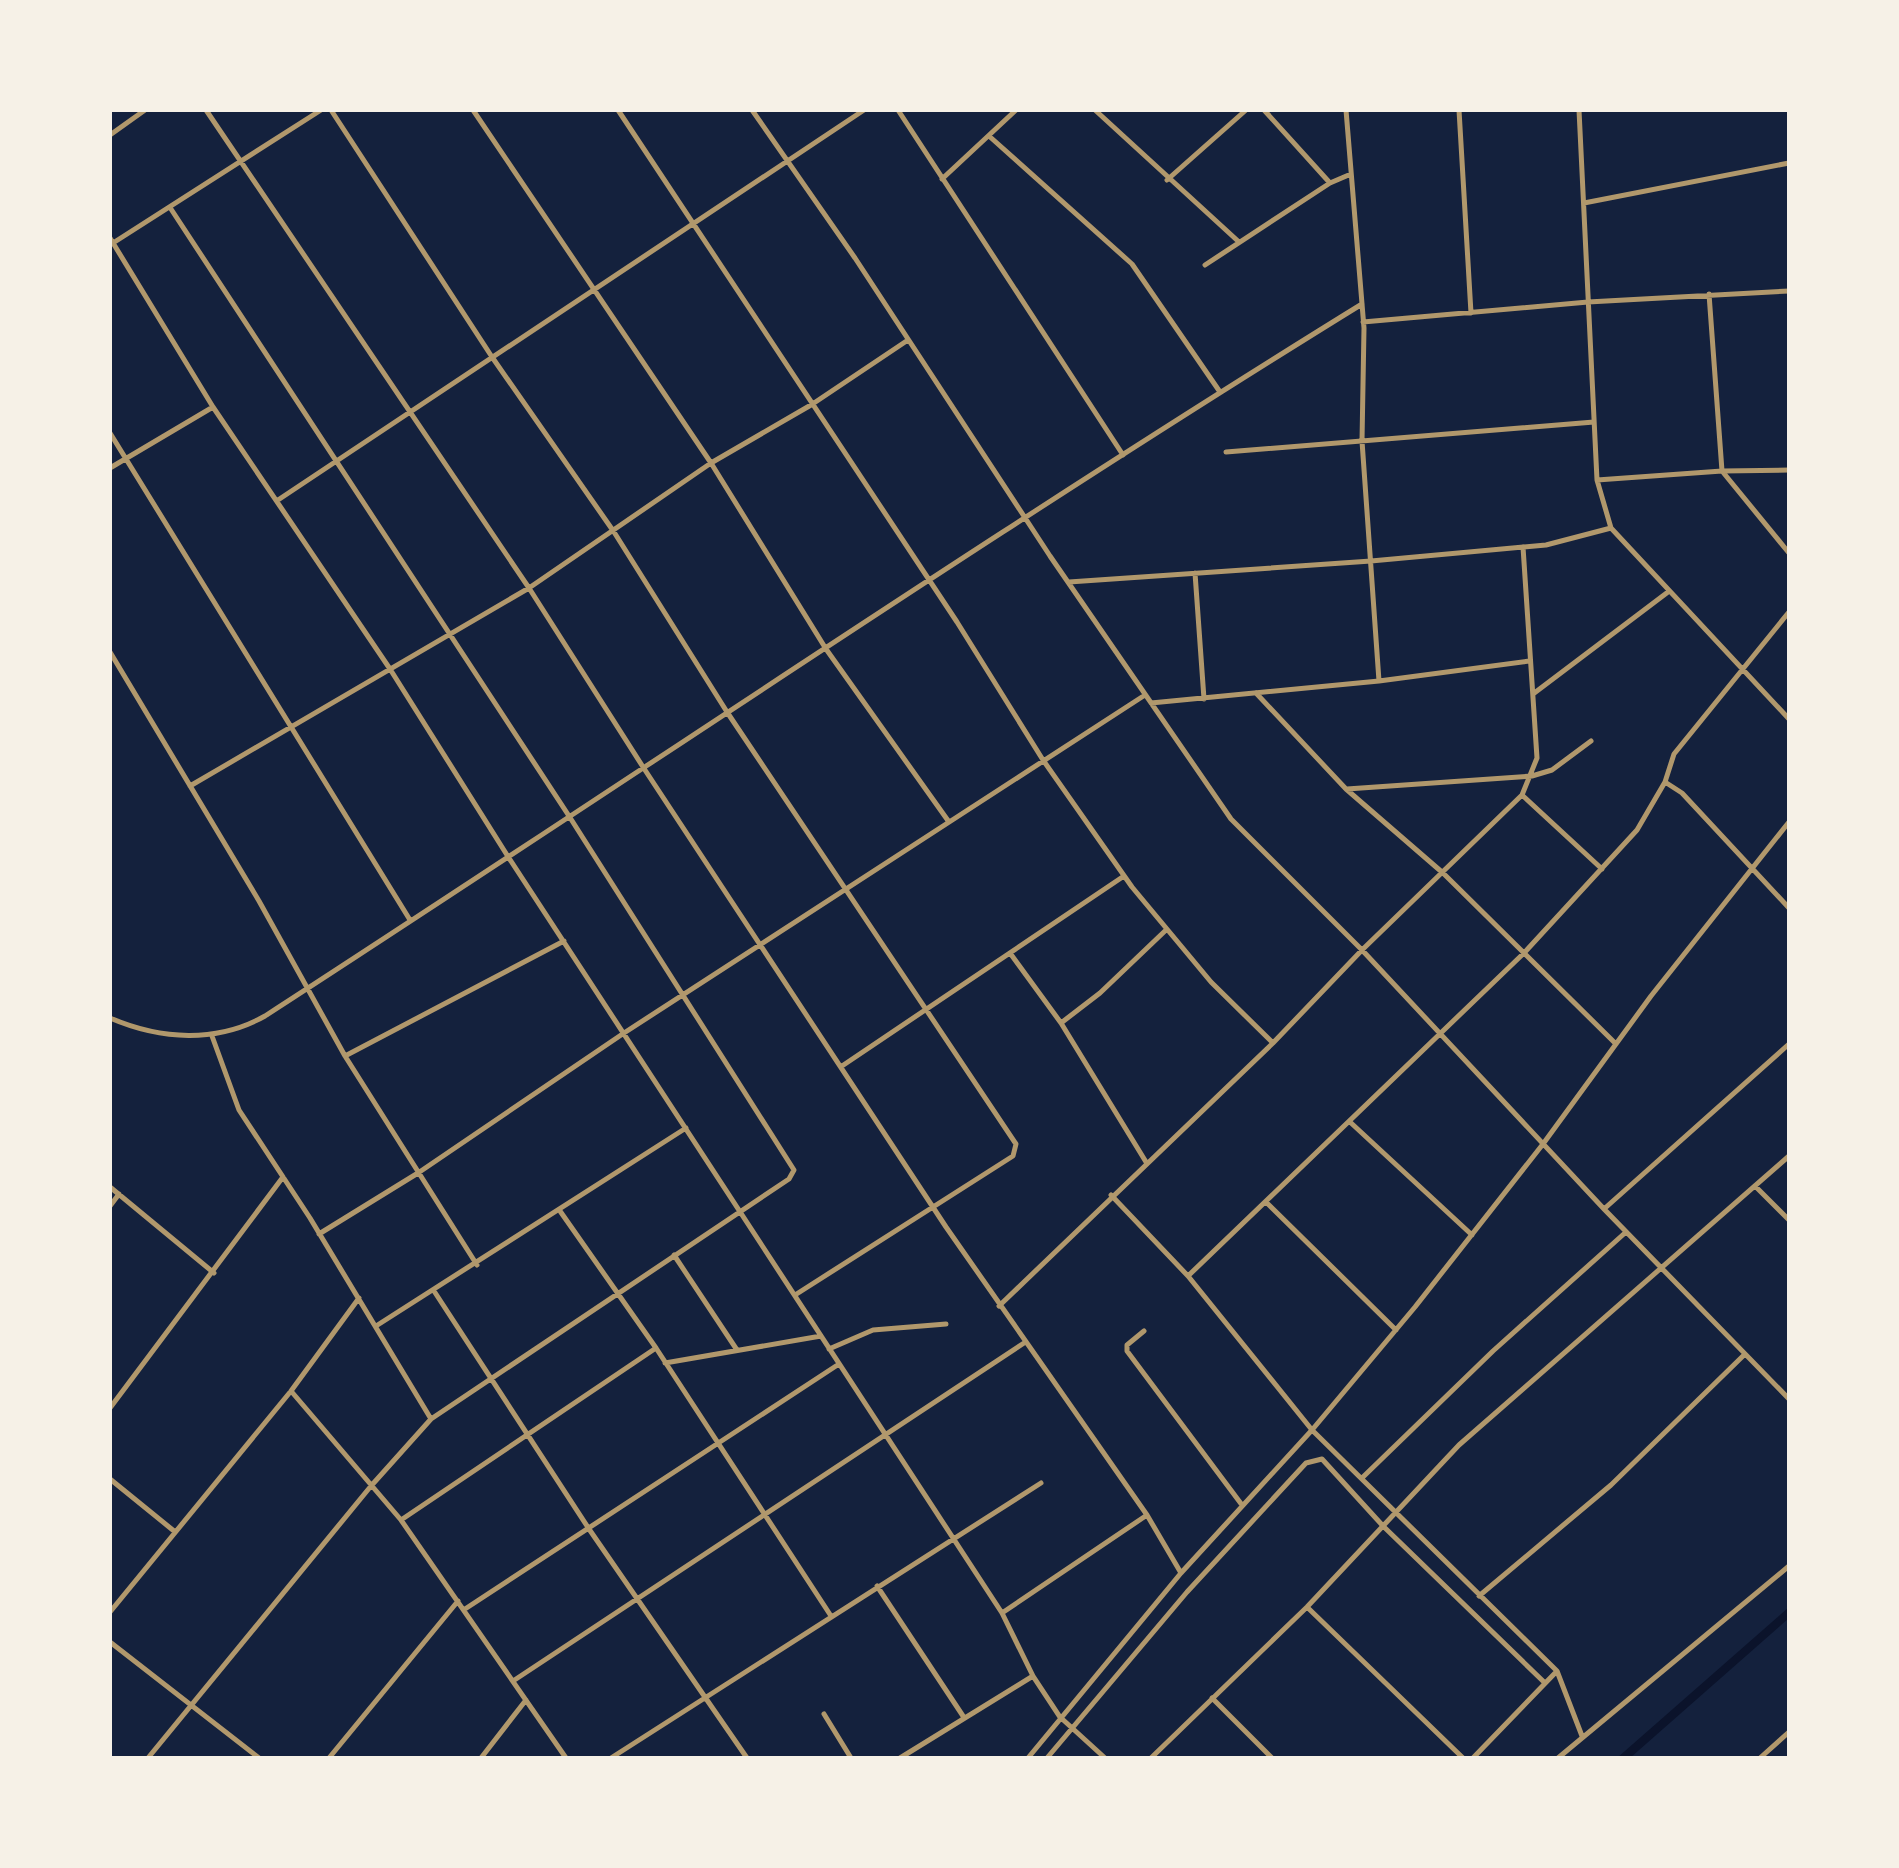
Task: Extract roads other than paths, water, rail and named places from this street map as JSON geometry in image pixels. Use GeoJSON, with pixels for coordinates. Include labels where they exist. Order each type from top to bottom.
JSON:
{"type":"FeatureCollection","features":[{"type":"Feature","properties":{"kind":"street"},"geometry":{"type":"LineString","coordinates":[[110,135],[145,110]]}},
{"type":"Feature","properties":{"kind":"street"},"geometry":{"type":"LineString","coordinates":[[206,110],[529,588],[643,767],[999,1306],[1147,1515],[1181,1573]]}},
{"type":"Feature","properties":{"kind":"street"},"geometry":{"type":"LineString","coordinates":[[321,110],[171,209],[112,241],[213,407],[390,669],[507,855],[1002,1613],[1033,1676],[1060,1717],[1105,1758]]}},
{"type":"Feature","properties":{"kind":"street"},"geometry":{"type":"LineString","coordinates":[[331,110],[492,357],[614,532],[727,712],[1017,1148],[1013,1156],[795,1295]]}},
{"type":"Feature","properties":{"kind":"street"},"geometry":{"type":"LineString","coordinates":[[473,110],[711,463],[826,649],[949,822]]}},
{"type":"Feature","properties":{"kind":"street"},"geometry":{"type":"LineString","coordinates":[[618,110],[929,581],[1043,760],[1124,876],[1211,982],[1273,1043]]}},
{"type":"Feature","properties":{"kind":"street"},"geometry":{"type":"LineString","coordinates":[[752,110],[1231,819],[1362,950],[1662,1270],[1789,1399]]}},
{"type":"Feature","properties":{"kind":"street"},"geometry":{"type":"LineString","coordinates":[[278,500],[864,110]]}},
{"type":"Feature","properties":{"kind":"street"},"geometry":{"type":"LineString","coordinates":[[898,110],[1123,455]]}},
{"type":"Feature","properties":{"kind":"street"},"geometry":{"type":"LineString","coordinates":[[942,179],[1016,110]]}},
{"type":"Feature","properties":{"kind":"street"},"geometry":{"type":"LineString","coordinates":[[1095,110],[1167,180],[1239,242]]}},
{"type":"Feature","properties":{"kind":"street"},"geometry":{"type":"LineString","coordinates":[[1167,180],[1246,110]]}},
{"type":"Feature","properties":{"kind":"street"},"geometry":{"type":"LineString","coordinates":[[1264,110],[1330,183]]}},
{"type":"Feature","properties":{"kind":"street"},"geometry":{"type":"LineString","coordinates":[[1346,110],[1362,304],[1362,441],[1379,681]]}},
{"type":"Feature","properties":{"kind":"street"},"geometry":{"type":"LineString","coordinates":[[1459,110],[1471,313]]}},
{"type":"Feature","properties":{"kind":"street"},"geometry":{"type":"LineString","coordinates":[[1579,110],[1597,480],[1611,528],[1789,719]]}},
{"type":"Feature","properties":{"kind":"street"},"geometry":{"type":"LineString","coordinates":[[989,136],[1132,264],[1220,392]]}},
{"type":"Feature","properties":{"kind":"street"},"geometry":{"type":"LineString","coordinates":[[1584,203],[1789,163]]}},
{"type":"Feature","properties":{"kind":"street"},"geometry":{"type":"LineString","coordinates":[[1205,265],[1330,183],[1351,174]]}},
{"type":"Feature","properties":{"kind":"street"},"geometry":{"type":"LineString","coordinates":[[148,1758],[371,1486],[431,1419],[490,1376],[789,1179],[793,1165],[569,816],[171,209]]}},
{"type":"Feature","properties":{"kind":"street"},"geometry":{"type":"LineString","coordinates":[[1363,322],[1588,302],[1789,291]]}},
{"type":"Feature","properties":{"kind":"street"},"geometry":{"type":"LineString","coordinates":[[1709,294],[1722,471],[1789,553]]}},
{"type":"Feature","properties":{"kind":"street"},"geometry":{"type":"LineString","coordinates":[[110,1018],[146,1030],[212,1036],[251,1024],[1027,517],[1362,304]]}},
{"type":"Feature","properties":{"kind":"street"},"geometry":{"type":"LineString","coordinates":[[190,786],[529,588],[711,463],[811,405],[908,340]]}},
{"type":"Feature","properties":{"kind":"street"},"geometry":{"type":"LineString","coordinates":[[110,468],[213,407]]}},
{"type":"Feature","properties":{"kind":"street"},"geometry":{"type":"LineString","coordinates":[[1226,452],[1594,422]]}},
{"type":"Feature","properties":{"kind":"street"},"geometry":{"type":"LineString","coordinates":[[110,433],[410,920]]}},
{"type":"Feature","properties":{"kind":"street"},"geometry":{"type":"LineString","coordinates":[[1597,480],[1722,471],[1789,470]]}},
{"type":"Feature","properties":{"kind":"street"},"geometry":{"type":"LineString","coordinates":[[1068,582],[1371,561],[1546,545],[1611,528]]}},
{"type":"Feature","properties":{"kind":"street"},"geometry":{"type":"LineString","coordinates":[[999,1306],[1111,1195],[1273,1043],[1362,950],[1522,795],[1537,758],[1523,547]]}},
{"type":"Feature","properties":{"kind":"street"},"geometry":{"type":"LineString","coordinates":[[1195,573],[1204,699]]}},
{"type":"Feature","properties":{"kind":"street"},"geometry":{"type":"LineString","coordinates":[[1532,695],[1668,592]]}},
{"type":"Feature","properties":{"kind":"street"},"geometry":{"type":"LineString","coordinates":[[1188,1276],[1442,1034],[1524,953],[1602,869],[1653,808],[1674,754],[1789,612]]}},
{"type":"Feature","properties":{"kind":"street"},"geometry":{"type":"LineString","coordinates":[[110,652],[345,1056],[477,1265]]}},
{"type":"Feature","properties":{"kind":"street"},"geometry":{"type":"LineString","coordinates":[[1151,703],[1379,681],[1529,661]]}},
{"type":"Feature","properties":{"kind":"street"},"geometry":{"type":"LineString","coordinates":[[1256,693],[1346,789],[1443,873],[1616,1044]]}},
{"type":"Feature","properties":{"kind":"street"},"geometry":{"type":"LineString","coordinates":[[319,1234],[418,1173],[624,1033],[1145,695]]}},
{"type":"Feature","properties":{"kind":"street"},"geometry":{"type":"LineString","coordinates":[[1346,789],[1532,776],[1552,770],[1591,741]]}},
{"type":"Feature","properties":{"kind":"street"},"geometry":{"type":"LineString","coordinates":[[1665,782],[1682,793],[1789,908]]}},
{"type":"Feature","properties":{"kind":"street"},"geometry":{"type":"LineString","coordinates":[[1522,795],[1602,869]]}},
{"type":"Feature","properties":{"kind":"street"},"geometry":{"type":"LineString","coordinates":[[1028,1758],[1181,1573],[1312,1430],[1396,1330],[1543,1144],[1616,1044],[1789,822]]}},
{"type":"Feature","properties":{"kind":"street"},"geometry":{"type":"LineString","coordinates":[[842,1066],[1124,876]]}},
{"type":"Feature","properties":{"kind":"street"},"geometry":{"type":"LineString","coordinates":[[1061,1023],[1100,993],[1166,930]]}},
{"type":"Feature","properties":{"kind":"street"},"geometry":{"type":"LineString","coordinates":[[345,1056],[564,941]]}},
{"type":"Feature","properties":{"kind":"street"},"geometry":{"type":"LineString","coordinates":[[1010,953],[1061,1023],[1146,1162]]}},
{"type":"Feature","properties":{"kind":"street"},"geometry":{"type":"LineString","coordinates":[[212,1036],[239,1110],[359,1298],[431,1419]]}},
{"type":"Feature","properties":{"kind":"street"},"geometry":{"type":"LineString","coordinates":[[1604,1209],[1789,1044]]}},
{"type":"Feature","properties":{"kind":"street"},"geometry":{"type":"LineString","coordinates":[[1350,1122],[1472,1235]]}},
{"type":"Feature","properties":{"kind":"street"},"geometry":{"type":"LineString","coordinates":[[376,1326],[477,1265],[686,1128]]}},
{"type":"Feature","properties":{"kind":"street"},"geometry":{"type":"LineString","coordinates":[[1151,1758],[1307,1607],[1459,1445],[1789,1156]]}},
{"type":"Feature","properties":{"kind":"street"},"geometry":{"type":"LineString","coordinates":[[110,1408],[283,1177]]}},
{"type":"Feature","properties":{"kind":"street"},"geometry":{"type":"LineString","coordinates":[[1755,1186],[1789,1220]]}},
{"type":"Feature","properties":{"kind":"street"},"geometry":{"type":"LineString","coordinates":[[110,1187],[214,1273]]}},
{"type":"Feature","properties":{"kind":"street"},"geometry":{"type":"LineString","coordinates":[[110,1206],[119,1194]]}},
{"type":"Feature","properties":{"kind":"street"},"geometry":{"type":"LineString","coordinates":[[1111,1195],[1188,1276],[1312,1430],[1557,1671],[1582,1736]]}},
{"type":"Feature","properties":{"kind":"street"},"geometry":{"type":"LineString","coordinates":[[1266,1202],[1396,1330]]}},
{"type":"Feature","properties":{"kind":"street"},"geometry":{"type":"LineString","coordinates":[[560,1211],[656,1348],[831,1616]]}},
{"type":"Feature","properties":{"kind":"street"},"geometry":{"type":"LineString","coordinates":[[1363,1477],[1493,1351],[1626,1232]]}},
{"type":"Feature","properties":{"kind":"street"},"geometry":{"type":"LineString","coordinates":[[674,1255],[737,1350]]}},
{"type":"Feature","properties":{"kind":"street"},"geometry":{"type":"LineString","coordinates":[[434,1291],[589,1529],[747,1758]]}},
{"type":"Feature","properties":{"kind":"street"},"geometry":{"type":"LineString","coordinates":[[110,1612],[291,1391],[359,1298]]}},
{"type":"Feature","properties":{"kind":"street"},"geometry":{"type":"LineString","coordinates":[[829,1349],[873,1330],[946,1324]]}},
{"type":"Feature","properties":{"kind":"street"},"geometry":{"type":"LineString","coordinates":[[1144,1331],[1127,1345],[1127,1351],[1242,1505]]}},
{"type":"Feature","properties":{"kind":"street"},"geometry":{"type":"LineString","coordinates":[[664,1363],[821,1336]]}},
{"type":"Feature","properties":{"kind":"street"},"geometry":{"type":"LineString","coordinates":[[513,1681],[1024,1343]]}},
{"type":"Feature","properties":{"kind":"street"},"geometry":{"type":"LineString","coordinates":[[401,1520],[656,1348]]}},
{"type":"Feature","properties":{"kind":"street"},"geometry":{"type":"LineString","coordinates":[[1479,1596],[1643,1456],[1744,1355]]}},
{"type":"Feature","properties":{"kind":"street"},"geometry":{"type":"LineString","coordinates":[[465,1609],[839,1364]]}},
{"type":"Feature","properties":{"kind":"street"},"geometry":{"type":"LineString","coordinates":[[291,1391],[401,1520],[566,1758]]}},
{"type":"Feature","properties":{"kind":"street"},"geometry":{"type":"LineString","coordinates":[[1047,1758],[1187,1592],[1306,1463],[1322,1459],[1383,1526],[1545,1683]]}},
{"type":"Feature","properties":{"kind":"street"},"geometry":{"type":"LineString","coordinates":[[110,1479],[174,1531]]}},
{"type":"Feature","properties":{"kind":"street"},"geometry":{"type":"LineString","coordinates":[[611,1758],[1041,1483]]}},
{"type":"Feature","properties":{"kind":"street"},"geometry":{"type":"LineString","coordinates":[[1002,1613],[1147,1515]]}},
{"type":"Feature","properties":{"kind":"street"},"geometry":{"type":"LineString","coordinates":[[1558,1758],[1667,1671],[1789,1566]]}},
{"type":"Feature","properties":{"kind":"street"},"geometry":{"type":"LineString","coordinates":[[877,1586],[963,1716]]}},
{"type":"Feature","properties":{"kind":"street"},"geometry":{"type":"LineString","coordinates":[[329,1758],[459,1601]]}},
{"type":"Feature","properties":{"kind":"street"},"geometry":{"type":"LineString","coordinates":[[1307,1607],[1463,1758]]}},
{"type":"Feature","properties":{"kind":"street"},"geometry":{"type":"LineString","coordinates":[[110,1642],[259,1758]]}},
{"type":"Feature","properties":{"kind":"street"},"geometry":{"type":"LineString","coordinates":[[1473,1758],[1557,1671]]}},
{"type":"Feature","properties":{"kind":"street"},"geometry":{"type":"LineString","coordinates":[[900,1758],[963,1716],[1033,1676]]}},
{"type":"Feature","properties":{"kind":"street"},"geometry":{"type":"LineString","coordinates":[[1212,1698],[1272,1758]]}},
{"type":"Feature","properties":{"kind":"street"},"geometry":{"type":"LineString","coordinates":[[481,1758],[526,1700]]}},
{"type":"Feature","properties":{"kind":"street"},"geometry":{"type":"LineString","coordinates":[[824,1714],[851,1758]]}},
{"type":"Feature","properties":{"kind":"street"},"geometry":{"type":"LineString","coordinates":[[1763,1757],[1789,1732]]}},
{"type":"Feature","properties":{"kind":"water"},"geometry":{"type":"Polygon","coordinates":[[[1789,1607],[1789,1618],[1630,1758],[1617,1758],[1789,1607]]]}}]}
